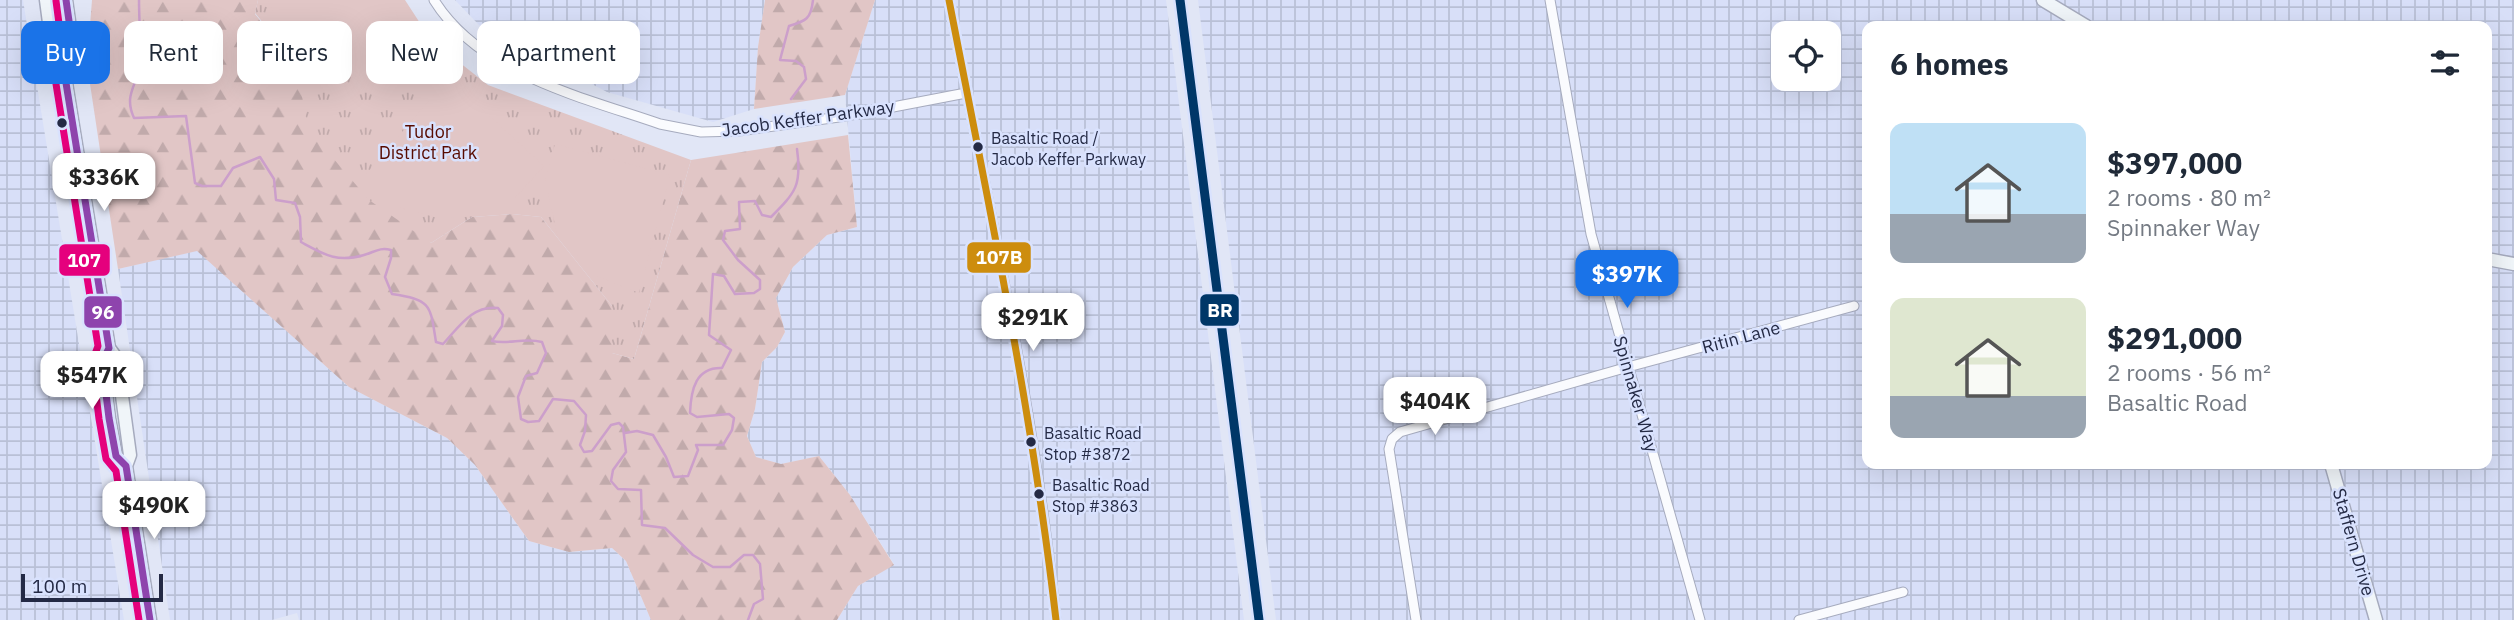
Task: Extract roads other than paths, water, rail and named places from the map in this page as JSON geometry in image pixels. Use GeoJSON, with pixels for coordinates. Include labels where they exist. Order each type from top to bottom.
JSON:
{"type":"FeatureCollection","features":[{"type":"Feature","properties":{"kind":"main road"},"geometry":{"type":"LineString","coordinates":[[46,0],[49,21]]}},
{"type":"Feature","properties":{"kind":"main road"},"geometry":{"type":"LineString","coordinates":[[66,0],[69,21]]}},
{"type":"Feature","properties":{"kind":"main road"},"geometry":{"type":"LineString","coordinates":[[2043,0],[2078,21]]}},
{"type":"Feature","properties":{"kind":"main road"},"geometry":{"type":"LineString","coordinates":[[66,84],[110,348],[102,362],[109,418],[116,456],[126,466],[150,620]]}},
{"type":"Feature","properties":{"kind":"main road"},"geometry":{"type":"LineString","coordinates":[[2492,260],[2514,264]]}},
{"type":"Feature","properties":{"kind":"main road","name":"Staffern Drive"},"geometry":{"type":"LineString","coordinates":[[2333,469],[2376,620]]}},
{"type":"Feature","properties":{"kind":"street","name":"Jacob Keffer Parkway"},"geometry":{"type":"LineString","coordinates":[[434,0],[458,30],[498,62],[543,82],[679,129],[723,132],[761,128],[846,116],[966,93]]}},
{"type":"Feature","properties":{"kind":"street"},"geometry":{"type":"LineString","coordinates":[[949,0],[1024,382],[1043,501],[1056,620]]}},
{"type":"Feature","properties":{"kind":"street","name":"Spinnaker Way"},"geometry":{"type":"LineString","coordinates":[[1550,0],[1591,234],[1700,620]]}},
{"type":"Feature","properties":{"kind":"street","name":"Ritin Lane"},"geometry":{"type":"LineString","coordinates":[[1416,620],[1389,449],[1392,439],[1400,432],[1854,306]]}},
{"type":"Feature","properties":{"kind":"street"},"geometry":{"type":"LineString","coordinates":[[1799,620],[1903,592]]}},
{"type":"Feature","properties":{"kind":"waterway"},"geometry":{"type":"LineString","coordinates":[[139,0],[140,63],[131,96],[131,110],[134,118],[186,116],[195,183],[202,186],[221,186],[233,168],[260,157],[274,179],[276,200],[295,203],[300,217],[301,242],[324,254],[339,258],[355,257],[380,249],[391,250],[385,277],[392,294],[415,299],[427,306],[436,342],[443,344],[467,318],[489,308],[498,308],[503,315],[502,326],[492,341],[542,342],[546,353],[537,373],[526,376],[518,397],[521,419],[528,422],[539,421],[553,399],[574,401],[586,415],[585,431],[580,445],[584,452],[592,451],[611,425],[619,423],[623,427],[626,452],[613,470],[611,481],[618,489],[641,490],[642,525],[665,528],[693,555],[713,567],[730,567],[744,555],[753,555],[760,564],[763,599],[754,604],[748,620]]}},
{"type":"Feature","properties":{"kind":"waterway"},"geometry":{"type":"LineString","coordinates":[[791,99],[806,79],[804,67],[796,61],[780,60],[789,26],[807,18],[813,0]]}},
{"type":"Feature","properties":{"kind":"waterway"},"geometry":{"type":"LineString","coordinates":[[625,433],[637,431],[653,435],[674,477],[688,476],[698,450],[696,445],[723,445],[732,430],[734,418],[729,414],[697,417],[690,413],[697,381],[706,371],[722,368],[731,350],[709,335],[713,274],[724,276],[735,294],[754,293],[760,289],[760,280],[738,260],[723,240],[725,231],[740,229],[739,202],[755,201],[762,215],[771,217],[786,201],[798,180],[797,149]]}},
{"type":"Feature","properties":{"kind":"place","name":"Basaltic Road / Jacob Keffer Parkway"},"geometry":{"type":"Point","coordinates":[978,147]}},
{"type":"Feature","properties":{"kind":"place","name":"Basaltic Road Stop #3872"},"geometry":{"type":"Point","coordinates":[1031,442]}},
{"type":"Feature","properties":{"kind":"place","name":"Basaltic Road Stop #3863"},"geometry":{"type":"Point","coordinates":[1039,494]}},
{"type":"Feature","properties":{"kind":"park label","name":"Tudor District Park"},"geometry":{"type":"Point","coordinates":[428,141]}}]}
